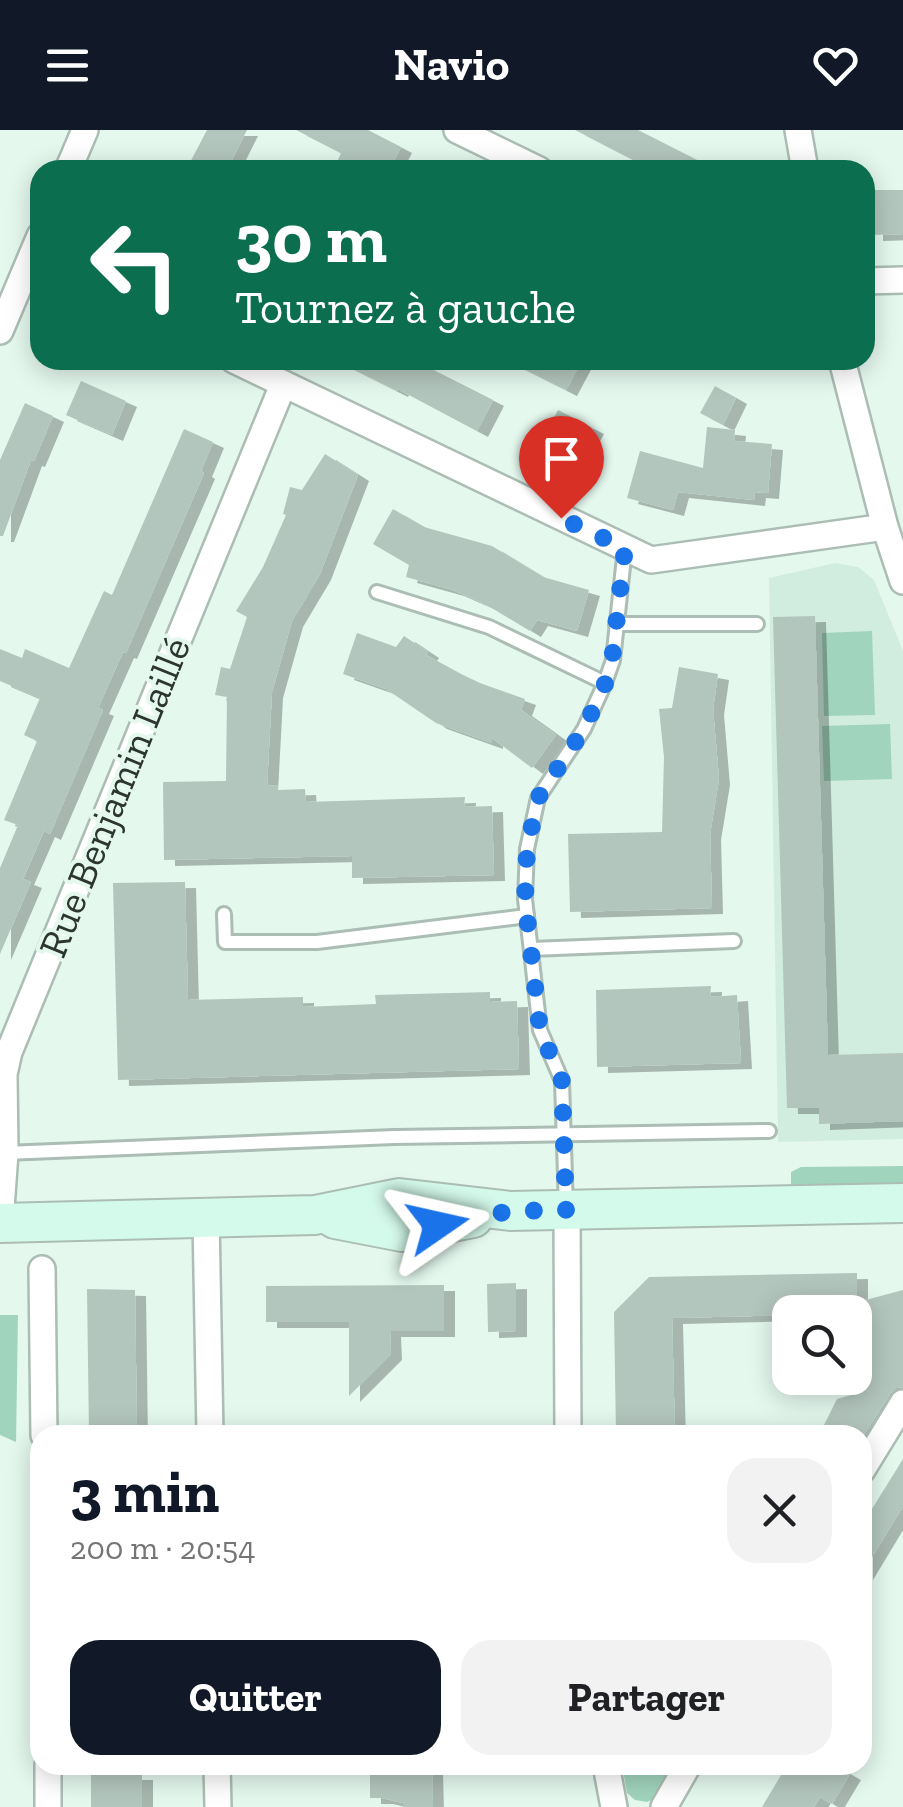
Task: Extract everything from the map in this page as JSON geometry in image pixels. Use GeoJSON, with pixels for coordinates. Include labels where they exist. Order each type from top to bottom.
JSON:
{"type":"FeatureCollection","features":[{"type":"Feature","properties":{"kind":"street"},"geometry":{"type":"LineString","coordinates":[[72,160],[86,130]]}},
{"type":"Feature","properties":{"kind":"street"},"geometry":{"type":"LineString","coordinates":[[457,130],[519,160]]}},
{"type":"Feature","properties":{"kind":"street"},"geometry":{"type":"LineString","coordinates":[[798,130],[803,160]]}},
{"type":"Feature","properties":{"kind":"street"},"geometry":{"type":"LineString","coordinates":[[0,331],[30,267]]}},
{"type":"Feature","properties":{"kind":"street"},"geometry":{"type":"LineString","coordinates":[[875,281],[903,280]]}},
{"type":"Feature","properties":{"kind":"street"},"geometry":{"type":"LineString","coordinates":[[254,370],[651,560],[884,527]]}},
{"type":"Feature","properties":{"kind":"street"},"geometry":{"type":"LineString","coordinates":[[845,370],[884,527],[903,580]]}},
{"type":"Feature","properties":{"kind":"street","name":"Rue Benjamin Laillé"},"geometry":{"type":"LineString","coordinates":[[0,1222],[4,1074],[9,1052],[283,385]]}},
{"type":"Feature","properties":{"kind":"street"},"geometry":{"type":"LineString","coordinates":[[0,1222],[315,1215],[399,1198],[510,1211],[903,1203]]}},
{"type":"Feature","properties":{"kind":"street"},"geometry":{"type":"LineString","coordinates":[[566,1210],[568,1425]]}},
{"type":"Feature","properties":{"kind":"street"},"geometry":{"type":"LineString","coordinates":[[206,1218],[210,1425]]}},
{"type":"Feature","properties":{"kind":"street"},"geometry":{"type":"LineString","coordinates":[[42,1269],[44,1425]]}},
{"type":"Feature","properties":{"kind":"street"},"geometry":{"type":"LineString","coordinates":[[872,1454],[903,1403]]}},
{"type":"Feature","properties":{"kind":"street"},"geometry":{"type":"LineString","coordinates":[[48,1775],[48,1807]]}},
{"type":"Feature","properties":{"kind":"street"},"geometry":{"type":"LineString","coordinates":[[217,1775],[218,1807]]}},
{"type":"Feature","properties":{"kind":"street"},"geometry":{"type":"LineString","coordinates":[[608,1775],[614,1807]]}},
{"type":"Feature","properties":{"kind":"street"},"geometry":{"type":"LineString","coordinates":[[664,1807],[682,1775]]}},
{"type":"Feature","properties":{"kind":"lane"},"geometry":{"type":"LineString","coordinates":[[566,1210],[562,1081],[540,1030],[526,916],[527,849],[538,798],[584,729],[605,684],[612,660],[625,548]]}},
{"type":"Feature","properties":{"kind":"lane"},"geometry":{"type":"LineString","coordinates":[[377,592],[489,627],[605,684]]}},
{"type":"Feature","properties":{"kind":"lane"},"geometry":{"type":"LineString","coordinates":[[616,624],[756,624]]}},
{"type":"Feature","properties":{"kind":"lane"},"geometry":{"type":"LineString","coordinates":[[224,914],[225,942],[317,942],[526,916]]}},
{"type":"Feature","properties":{"kind":"lane"},"geometry":{"type":"LineString","coordinates":[[531,949],[734,941]]}},
{"type":"Feature","properties":{"kind":"lane"},"geometry":{"type":"LineString","coordinates":[[4,1153],[394,1137],[769,1131]]}},
{"type":"Feature","properties":{"kind":"shaded area"},"geometry":{"type":"Polygon","coordinates":[[[835,563],[858,567],[874,580],[903,651],[903,1139],[778,1142],[769,578],[835,563]]]}},
{"type":"Feature","properties":{"kind":"green space"},"geometry":{"type":"Polygon","coordinates":[[[872,631],[875,715],[824,716],[822,633],[872,631]]]}},
{"type":"Feature","properties":{"kind":"green space"},"geometry":{"type":"Polygon","coordinates":[[[890,724],[892,779],[824,781],[822,726],[890,724]]]}},
{"type":"Feature","properties":{"kind":"green space"},"geometry":{"type":"Polygon","coordinates":[[[903,1166],[903,1188],[791,1190],[791,1172],[801,1167],[903,1166]]]}},
{"type":"Feature","properties":{"kind":"green space"},"geometry":{"type":"Polygon","coordinates":[[[0,1315],[18,1315],[16,1442],[0,1435],[0,1315]]]}},
{"type":"Feature","properties":{"kind":"green space"},"geometry":{"type":"Polygon","coordinates":[[[624,1775],[672,1775],[658,1797],[647,1802],[635,1800],[627,1793],[624,1775]]]}},
{"type":"Feature","properties":{"kind":"building"},"geometry":{"type":"Polygon","coordinates":[[[207,130],[247,130],[232,160],[191,160],[207,130]]]}},
{"type":"Feature","properties":{"kind":"building"},"geometry":{"type":"Polygon","coordinates":[[[296,130],[368,130],[401,147],[394,160],[338,160],[341,153],[296,130]]]}},
{"type":"Feature","properties":{"kind":"building"},"geometry":{"type":"Polygon","coordinates":[[[575,130],[638,130],[697,160],[634,160],[575,130]]]}},
{"type":"Feature","properties":{"kind":"building"},"geometry":{"type":"Polygon","coordinates":[[[875,190],[903,190],[903,234],[875,235],[875,190]]]}},
{"type":"Feature","properties":{"kind":"building"},"geometry":{"type":"Polygon","coordinates":[[[355,370],[434,370],[493,400],[477,431],[355,370]]]}},
{"type":"Feature","properties":{"kind":"building"},"geometry":{"type":"Polygon","coordinates":[[[526,370],[577,370],[566,390],[526,370]]]}},
{"type":"Feature","properties":{"kind":"building"},"geometry":{"type":"Polygon","coordinates":[[[81,381],[126,401],[112,435],[66,415],[81,381]]]}},
{"type":"Feature","properties":{"kind":"building"},"geometry":{"type":"Polygon","coordinates":[[[715,386],[736,398],[723,425],[700,413],[715,386]]]}},
{"type":"Feature","properties":{"kind":"building"},"geometry":{"type":"Polygon","coordinates":[[[25,403],[53,416],[0,536],[0,460],[25,403]]]}},
{"type":"Feature","properties":{"kind":"building"},"geometry":{"type":"Polygon","coordinates":[[[558,410],[593,428],[570,471],[558,466],[556,472],[532,459],[558,410]]]}},
{"type":"Feature","properties":{"kind":"building"},"geometry":{"type":"Polygon","coordinates":[[[707,427],[735,430],[734,441],[772,444],[768,493],[755,492],[754,500],[678,492],[673,510],[627,498],[640,451],[703,468],[707,427]]]}},
{"type":"Feature","properties":{"kind":"building"},"geometry":{"type":"Polygon","coordinates":[[[184,429],[213,442],[201,471],[204,473],[98,708],[103,710],[50,834],[44,831],[23,879],[31,882],[0,954],[0,868],[18,825],[4,820],[37,741],[24,735],[40,698],[0,681],[0,649],[22,658],[25,649],[69,668],[104,591],[112,595],[184,429]]]}},
{"type":"Feature","properties":{"kind":"building"},"geometry":{"type":"Polygon","coordinates":[[[325,454],[358,475],[320,574],[292,621],[272,692],[267,786],[278,785],[278,790],[305,789],[306,802],[465,797],[464,807],[492,806],[494,875],[352,878],[352,856],[164,860],[163,782],[226,781],[227,697],[215,695],[221,667],[230,669],[247,617],[236,611],[263,567],[286,515],[283,514],[290,487],[302,490],[325,454]]]}},
{"type":"Feature","properties":{"kind":"building"},"geometry":{"type":"Polygon","coordinates":[[[393,509],[424,527],[492,546],[543,577],[589,590],[577,631],[537,620],[530,631],[453,590],[406,577],[409,565],[373,544],[393,509]]]}},
{"type":"Feature","properties":{"kind":"building"},"geometry":{"type":"Polygon","coordinates":[[[815,616],[828,1055],[903,1053],[903,1121],[819,1124],[819,1108],[787,1108],[773,617],[815,616]]]}},
{"type":"Feature","properties":{"kind":"building"},"geometry":{"type":"Polygon","coordinates":[[[357,633],[396,647],[404,636],[428,652],[426,655],[461,674],[525,699],[521,710],[556,735],[532,768],[492,738],[492,743],[436,723],[386,689],[343,674],[357,633]]]}},
{"type":"Feature","properties":{"kind":"building"},"geometry":{"type":"Polygon","coordinates":[[[679,667],[718,674],[713,709],[719,779],[710,834],[712,908],[570,912],[568,834],[662,832],[664,757],[659,709],[672,708],[679,667]]]}},
{"type":"Feature","properties":{"kind":"building"},"geometry":{"type":"Polygon","coordinates":[[[185,882],[188,1000],[303,997],[303,1007],[376,1004],[375,995],[490,992],[490,1002],[517,1001],[519,1069],[118,1080],[113,883],[185,882]]]}},
{"type":"Feature","properties":{"kind":"building"},"geometry":{"type":"Polygon","coordinates":[[[711,986],[710,997],[737,995],[741,1063],[597,1067],[596,990],[711,986]]]}},
{"type":"Feature","properties":{"kind":"building"},"geometry":{"type":"Polygon","coordinates":[[[857,1273],[857,1295],[772,1295],[772,1315],[672,1318],[675,1425],[616,1425],[614,1312],[649,1277],[857,1273]]]}},
{"type":"Feature","properties":{"kind":"building"},"geometry":{"type":"Polygon","coordinates":[[[516,1283],[516,1331],[488,1332],[487,1284],[516,1283]]]}},
{"type":"Feature","properties":{"kind":"building"},"geometry":{"type":"Polygon","coordinates":[[[444,1285],[444,1331],[390,1331],[391,1354],[349,1396],[349,1322],[266,1322],[266,1286],[444,1285]]]}},
{"type":"Feature","properties":{"kind":"building"},"geometry":{"type":"Polygon","coordinates":[[[87,1289],[135,1290],[137,1425],[89,1425],[87,1289]]]}},
{"type":"Feature","properties":{"kind":"building"},"geometry":{"type":"Polygon","coordinates":[[[903,1290],[903,1387],[890,1394],[870,1425],[824,1425],[837,1399],[872,1395],[872,1298],[903,1290]]]}},
{"type":"Feature","properties":{"kind":"building"},"geometry":{"type":"Polygon","coordinates":[[[903,1459],[903,1506],[872,1557],[872,1509],[903,1459]]]}},
{"type":"Feature","properties":{"kind":"building"},"geometry":{"type":"Polygon","coordinates":[[[91,1775],[142,1775],[142,1807],[91,1807],[91,1775]]]}},
{"type":"Feature","properties":{"kind":"building"},"geometry":{"type":"Polygon","coordinates":[[[370,1775],[432,1775],[433,1807],[403,1807],[403,1803],[370,1798],[370,1775]]]}},
{"type":"Feature","properties":{"kind":"building"},"geometry":{"type":"Polygon","coordinates":[[[781,1775],[849,1775],[832,1804],[820,1797],[814,1807],[762,1807],[781,1775]]]}},
{"type":"Feature","properties":{"kind":"route"},"geometry":{"type":"LineString","coordinates":[[438,1225],[510,1211],[566,1210],[562,1081],[540,1030],[525,899],[527,849],[538,798],[584,729],[605,684],[612,660],[625,548],[561,518]]}}]}
